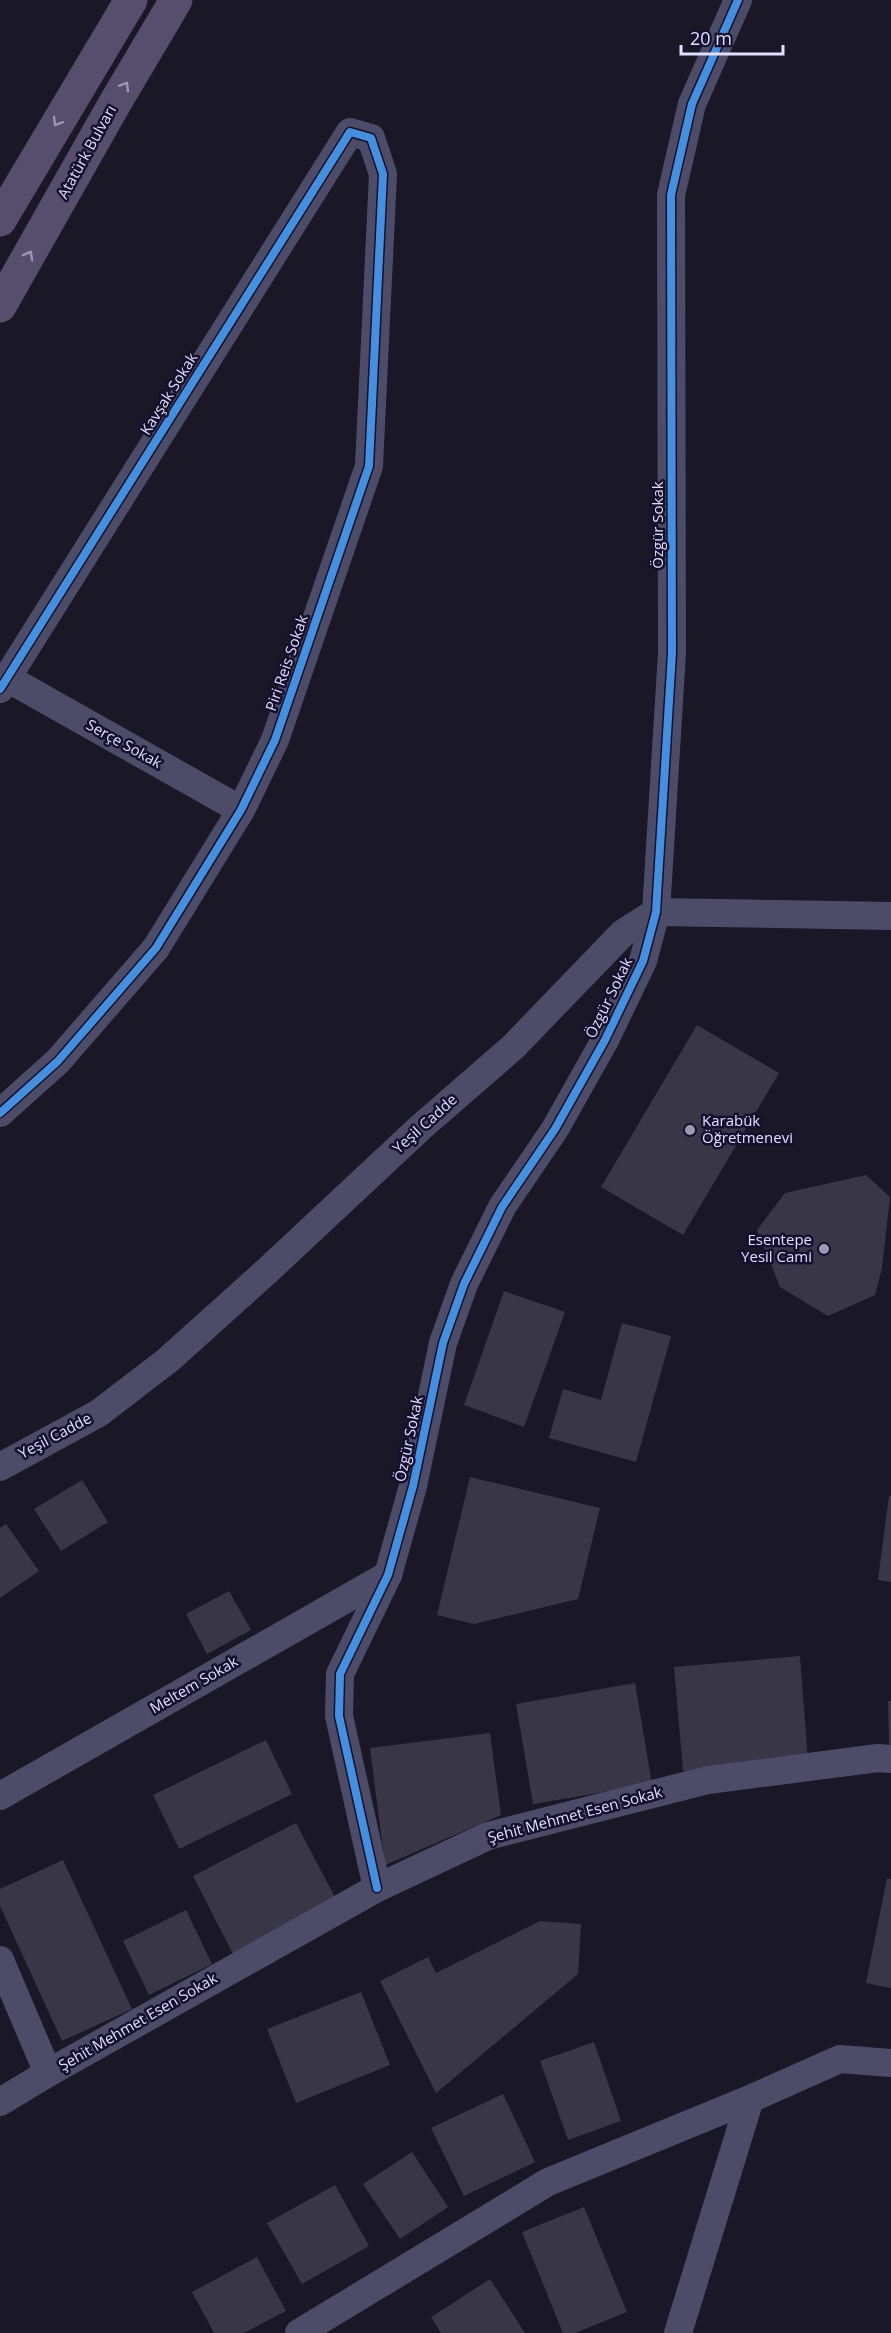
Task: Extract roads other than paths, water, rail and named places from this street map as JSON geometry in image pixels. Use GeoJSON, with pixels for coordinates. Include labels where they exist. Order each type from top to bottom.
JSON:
{"type":"FeatureCollection","features":[{"type":"Feature","properties":{"kind":"main road"},"geometry":{"type":"LineString","coordinates":[[0,220],[131,0]]}},
{"type":"Feature","properties":{"kind":"main road","name":"Atatürk Bulvarı"},"geometry":{"type":"LineString","coordinates":[[0,306],[176,0]]}},
{"type":"Feature","properties":{"kind":"street","name":"Özgür Sokak"},"geometry":{"type":"LineString","coordinates":[[376,1888],[339,1716],[340,1674],[388,1575],[413,1486],[443,1343],[465,1284],[502,1207],[555,1129],[605,1040],[643,961],[656,912],[672,652],[671,195],[692,104],[738,0]]}},
{"type":"Feature","properties":{"kind":"street","name":"Kavşak Sokak"},"geometry":{"type":"LineString","coordinates":[[3,684],[350,132],[371,138]]}},
{"type":"Feature","properties":{"kind":"street","name":"Piri Reis Sokak"},"geometry":{"type":"LineString","coordinates":[[0,1113],[57,1061],[156,948],[242,810],[275,740],[369,466],[383,174],[371,138]]}},
{"type":"Feature","properties":{"kind":"street","name":"Serçe Sokak"},"geometry":{"type":"LineString","coordinates":[[3,684],[242,810]]}},
{"type":"Feature","properties":{"kind":"street"},"geometry":{"type":"LineString","coordinates":[[656,912],[891,916]]}},
{"type":"Feature","properties":{"kind":"street","name":"Yeşil Cadde"},"geometry":{"type":"LineString","coordinates":[[0,1467],[99,1413],[168,1360],[422,1126],[513,1047],[623,933],[656,912]]}},
{"type":"Feature","properties":{"kind":"street","name":"Meltem Sokak"},"geometry":{"type":"LineString","coordinates":[[0,1796],[388,1575]]}},
{"type":"Feature","properties":{"kind":"street","name":"Şehit Mehmet Esen Sokak"},"geometry":{"type":"LineString","coordinates":[[0,2102],[376,1888],[488,1836],[696,1783],[867,1760],[891,1759]]}},
{"type":"Feature","properties":{"kind":"street"},"geometry":{"type":"LineString","coordinates":[[0,1960],[48,2073]]}},
{"type":"Feature","properties":{"kind":"street"},"geometry":{"type":"LineString","coordinates":[[299,2333],[548,2182],[840,2060],[891,2063]]}},
{"type":"Feature","properties":{"kind":"street"},"geometry":{"type":"LineString","coordinates":[[678,2333],[750,2099]]}},
{"type":"Feature","properties":{"kind":"place","name":"Karabük Öğretmenevi"},"geometry":{"type":"Point","coordinates":[690,1130]}},
{"type":"Feature","properties":{"kind":"place","name":"Esentepe Yesil Cami"},"geometry":{"type":"Point","coordinates":[824,1249]}}]}
